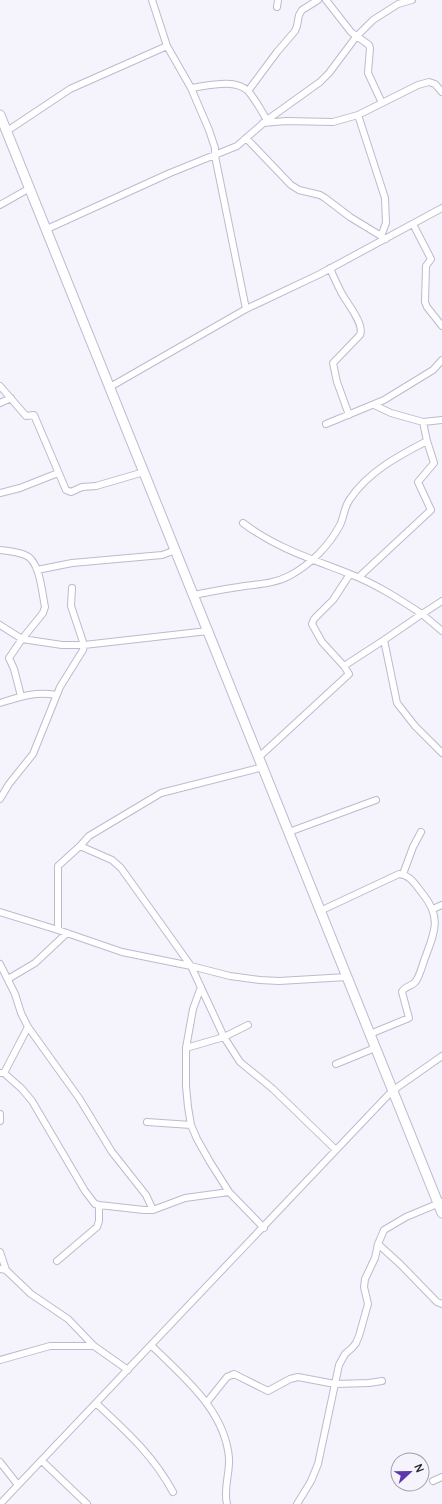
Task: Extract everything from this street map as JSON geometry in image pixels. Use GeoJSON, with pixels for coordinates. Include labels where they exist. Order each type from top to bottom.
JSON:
{"type":"FeatureCollection","features":[{"type":"Feature","properties":{"kind":"main road"},"geometry":{"type":"LineString","coordinates":[[0,115],[392,1091],[440,1203],[442,1213]]}},
{"type":"Feature","properties":{"kind":"street"},"geometry":{"type":"LineString","coordinates":[[152,0],[168,46],[190,88],[209,130],[215,148],[215,156],[246,310]]}},
{"type":"Feature","properties":{"kind":"street"},"geometry":{"type":"LineString","coordinates":[[277,7],[278,0]]}},
{"type":"Feature","properties":{"kind":"street"},"geometry":{"type":"LineString","coordinates":[[248,91],[277,52],[295,31],[299,15],[302,10],[318,0]]}},
{"type":"Feature","properties":{"kind":"street"},"geometry":{"type":"LineString","coordinates":[[326,0],[356,37],[366,43],[370,48],[368,73],[382,103]]}},
{"type":"Feature","properties":{"kind":"street"},"geometry":{"type":"LineString","coordinates":[[47,229],[170,173],[230,150],[265,121],[320,82],[329,73],[356,37],[372,20],[398,4],[412,0]]}},
{"type":"Feature","properties":{"kind":"street"},"geometry":{"type":"LineString","coordinates":[[7,131],[70,89],[168,46]]}},
{"type":"Feature","properties":{"kind":"street"},"geometry":{"type":"LineString","coordinates":[[265,121],[333,122],[358,115],[418,85],[429,82],[435,84],[442,92]]}},
{"type":"Feature","properties":{"kind":"street"},"geometry":{"type":"LineString","coordinates":[[190,88],[227,84],[239,86],[248,91],[265,121]]}},
{"type":"Feature","properties":{"kind":"street"},"geometry":{"type":"LineString","coordinates":[[358,115],[385,198],[386,223],[384,237]]}},
{"type":"Feature","properties":{"kind":"street"},"geometry":{"type":"LineString","coordinates":[[246,138],[291,185],[299,190],[320,195],[350,217],[384,237]]}},
{"type":"Feature","properties":{"kind":"street"},"geometry":{"type":"LineString","coordinates":[[0,205],[30,188]]}},
{"type":"Feature","properties":{"kind":"street"},"geometry":{"type":"LineString","coordinates":[[110,386],[246,310],[330,268],[384,237],[413,224],[442,208]]}},
{"type":"Feature","properties":{"kind":"street"},"geometry":{"type":"LineString","coordinates":[[413,224],[431,260],[426,266],[426,304],[442,326]]}},
{"type":"Feature","properties":{"kind":"street"},"geometry":{"type":"LineString","coordinates":[[330,268],[340,292],[353,310],[361,329],[360,335],[333,363],[337,382],[349,415]]}},
{"type":"Feature","properties":{"kind":"street"},"geometry":{"type":"LineString","coordinates":[[326,424],[374,405],[398,392],[432,370],[442,360]]}},
{"type":"Feature","properties":{"kind":"street"},"geometry":{"type":"LineString","coordinates":[[0,386],[26,416],[34,415],[66,490],[71,492],[82,487],[96,486],[144,472]]}},
{"type":"Feature","properties":{"kind":"street"},"geometry":{"type":"LineString","coordinates":[[0,403],[11,398]]}},
{"type":"Feature","properties":{"kind":"street"},"geometry":{"type":"LineString","coordinates":[[374,405],[391,413],[423,422],[442,420]]}},
{"type":"Feature","properties":{"kind":"street"},"geometry":{"type":"LineString","coordinates":[[359,578],[430,510],[418,482],[434,463],[423,422]]}},
{"type":"Feature","properties":{"kind":"street"},"geometry":{"type":"LineString","coordinates":[[194,595],[274,582],[289,576],[313,561],[335,533],[349,499],[363,484],[392,460],[427,441]]}},
{"type":"Feature","properties":{"kind":"street"},"geometry":{"type":"LineString","coordinates":[[0,492],[20,488],[58,473]]}},
{"type":"Feature","properties":{"kind":"street"},"geometry":{"type":"LineString","coordinates":[[243,523],[270,541],[313,561],[350,574],[385,590],[422,614],[442,631]]}},
{"type":"Feature","properties":{"kind":"street"},"geometry":{"type":"LineString","coordinates":[[0,550],[26,555],[34,562],[45,610],[22,638],[9,658],[14,669],[21,696]]}},
{"type":"Feature","properties":{"kind":"street"},"geometry":{"type":"LineString","coordinates":[[37,570],[72,563],[162,555],[176,550]]}},
{"type":"Feature","properties":{"kind":"street"},"geometry":{"type":"LineString","coordinates":[[259,757],[349,674],[344,666],[322,642],[312,622],[334,600],[350,574]]}},
{"type":"Feature","properties":{"kind":"street"},"geometry":{"type":"LineString","coordinates":[[0,799],[9,784],[33,754],[56,695],[81,654],[84,645],[71,606],[72,588]]}},
{"type":"Feature","properties":{"kind":"street"},"geometry":{"type":"LineString","coordinates":[[344,666],[442,601]]}},
{"type":"Feature","properties":{"kind":"street"},"geometry":{"type":"LineString","coordinates":[[0,625],[22,638],[55,644],[84,645],[208,631]]}},
{"type":"Feature","properties":{"kind":"street"},"geometry":{"type":"LineString","coordinates":[[384,640],[397,703],[415,726],[442,753]]}},
{"type":"Feature","properties":{"kind":"street"},"geometry":{"type":"LineString","coordinates":[[0,704],[21,696],[46,693],[56,695]]}},
{"type":"Feature","properties":{"kind":"street"},"geometry":{"type":"LineString","coordinates":[[58,930],[57,870],[61,862],[80,846],[89,836],[161,793],[263,767]]}},
{"type":"Feature","properties":{"kind":"street"},"geometry":{"type":"LineString","coordinates":[[289,832],[376,800]]}},
{"type":"Feature","properties":{"kind":"street"},"geometry":{"type":"LineString","coordinates":[[403,874],[413,847],[421,832]]}},
{"type":"Feature","properties":{"kind":"street"},"geometry":{"type":"LineString","coordinates":[[80,846],[112,860],[121,868],[192,966],[224,1036],[240,1062],[273,1089],[336,1150]]}},
{"type":"Feature","properties":{"kind":"street"},"geometry":{"type":"LineString","coordinates":[[320,911],[393,875],[403,874],[408,877],[426,898],[433,909],[436,926],[432,941],[416,982],[402,992],[409,1018],[370,1034]]}},
{"type":"Feature","properties":{"kind":"street"},"geometry":{"type":"LineString","coordinates":[[433,909],[442,905]]}},
{"type":"Feature","properties":{"kind":"street"},"geometry":{"type":"LineString","coordinates":[[0,912],[122,952],[192,966],[230,976],[260,980],[287,981],[347,976]]}},
{"type":"Feature","properties":{"kind":"street"},"geometry":{"type":"LineString","coordinates":[[8,979],[35,963],[67,933]]}},
{"type":"Feature","properties":{"kind":"street"},"geometry":{"type":"LineString","coordinates":[[0,964],[15,994],[21,1013],[28,1027],[80,1098],[112,1152],[146,1195],[153,1210]]}},
{"type":"Feature","properties":{"kind":"street"},"geometry":{"type":"LineString","coordinates":[[201,987],[193,1009],[186,1048],[186,1086],[188,1107],[192,1125],[197,1139],[229,1192],[264,1228]]}},
{"type":"Feature","properties":{"kind":"street"},"geometry":{"type":"LineString","coordinates":[[186,1048],[224,1036],[248,1025]]}},
{"type":"Feature","properties":{"kind":"street"},"geometry":{"type":"LineString","coordinates":[[28,1027],[2,1073],[22,1089],[32,1101],[85,1191],[95,1204],[100,1206],[153,1210],[185,1198],[229,1192]]}},
{"type":"Feature","properties":{"kind":"street"},"geometry":{"type":"LineString","coordinates":[[336,1064],[375,1048]]}},
{"type":"Feature","properties":{"kind":"street"},"geometry":{"type":"LineString","coordinates":[[0,1504],[264,1228],[392,1091],[442,1056]]}},
{"type":"Feature","properties":{"kind":"street"},"geometry":{"type":"LineString","coordinates":[[0,1114],[0,1121]]}},
{"type":"Feature","properties":{"kind":"street"},"geometry":{"type":"LineString","coordinates":[[147,1122],[192,1125]]}},
{"type":"Feature","properties":{"kind":"street"},"geometry":{"type":"LineString","coordinates":[[297,1504],[311,1481],[318,1464],[339,1365],[345,1354],[352,1348],[359,1336],[368,1304],[364,1287],[365,1279],[375,1258],[378,1244],[384,1230],[440,1203]]}},
{"type":"Feature","properties":{"kind":"street"},"geometry":{"type":"LineString","coordinates":[[57,1261],[97,1227],[100,1206]]}},
{"type":"Feature","properties":{"kind":"street"},"geometry":{"type":"LineString","coordinates":[[378,1244],[437,1302],[442,1304]]}},
{"type":"Feature","properties":{"kind":"street"},"geometry":{"type":"LineString","coordinates":[[0,1252],[3,1269],[31,1294],[68,1319],[94,1346],[128,1370]]}},
{"type":"Feature","properties":{"kind":"street"},"geometry":{"type":"LineString","coordinates":[[0,1360],[50,1346],[94,1346]]}},
{"type":"Feature","properties":{"kind":"street"},"geometry":{"type":"LineString","coordinates":[[152,1346],[207,1402],[219,1424],[229,1458],[225,1493],[227,1504]]}},
{"type":"Feature","properties":{"kind":"street"},"geometry":{"type":"LineString","coordinates":[[207,1402],[230,1374],[234,1374],[265,1391],[271,1391],[290,1379],[298,1377],[335,1384],[382,1381]]}},
{"type":"Feature","properties":{"kind":"street"},"geometry":{"type":"LineString","coordinates":[[96,1404],[154,1460],[173,1492]]}},
{"type":"Feature","properties":{"kind":"street"},"geometry":{"type":"LineString","coordinates":[[42,1461],[87,1504]]}},
{"type":"Feature","properties":{"kind":"street"},"geometry":{"type":"LineString","coordinates":[[0,1462],[18,1485]]}},
{"type":"Feature","properties":{"kind":"street"},"geometry":{"type":"LineString","coordinates":[[433,1481],[442,1477]]}}]}
